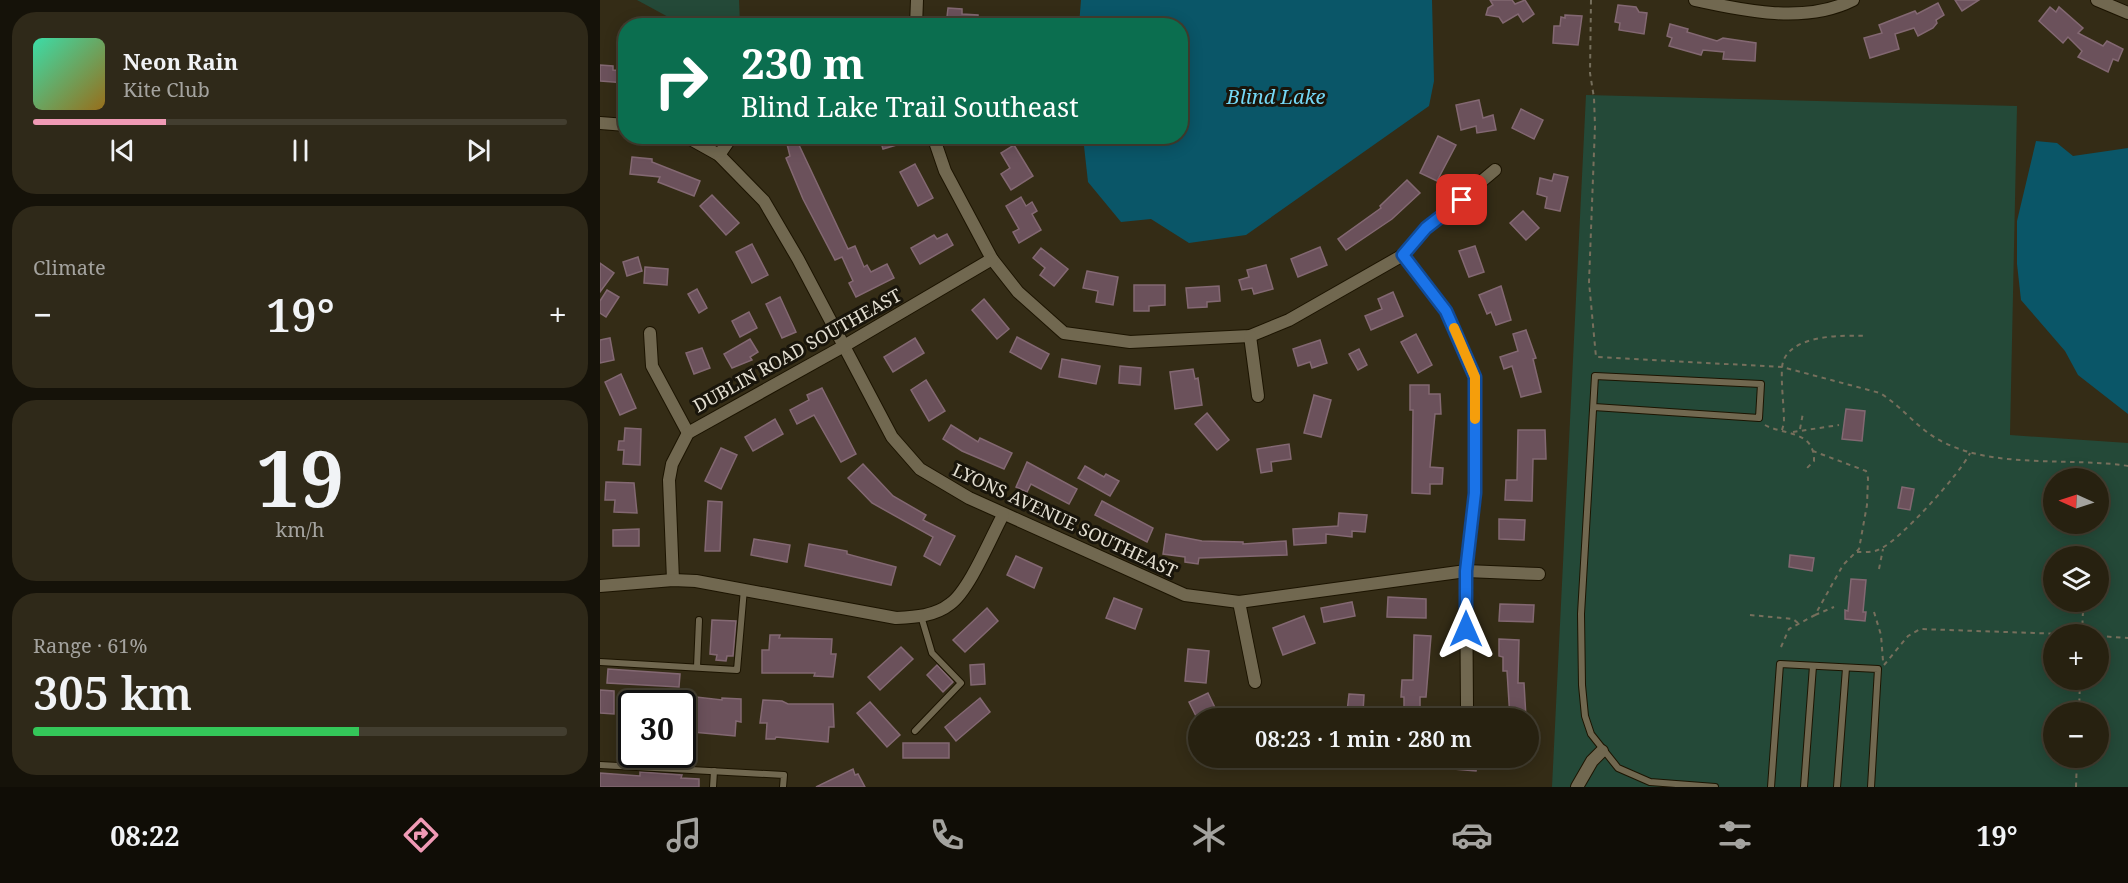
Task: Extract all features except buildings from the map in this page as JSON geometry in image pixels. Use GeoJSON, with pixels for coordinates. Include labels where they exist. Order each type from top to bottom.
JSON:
{"type":"FeatureCollection","features":[{"type":"Feature","properties":{"kind":"street"},"geometry":{"type":"LineString","coordinates":[[916,18],[917,0]]}},
{"type":"Feature","properties":{"kind":"street"},"geometry":{"type":"LineString","coordinates":[[1695,0],[1772,13],[1836,8],[1853,0]]}},
{"type":"Feature","properties":{"kind":"street"},"geometry":{"type":"LineString","coordinates":[[2097,0],[2128,13]]}},
{"type":"Feature","properties":{"kind":"street"},"geometry":{"type":"LineString","coordinates":[[600,123],[618,124]]}},
{"type":"Feature","properties":{"kind":"street","name":"LYONS AVENUE SOUTHEAST"},"geometry":{"type":"LineString","coordinates":[[700,144],[719,154],[751,184],[776,219],[892,437],[920,469],[941,483],[1003,514],[1185,595],[1239,602],[1466,571],[1539,574]]}},
{"type":"Feature","properties":{"kind":"street"},"geometry":{"type":"LineString","coordinates":[[719,154],[726,144]]}},
{"type":"Feature","properties":{"kind":"street"},"geometry":{"type":"LineString","coordinates":[[936,144],[945,171],[992,259],[1018,292],[1064,333],[1130,342],[1250,336],[1299,315],[1403,255],[1426,228],[1495,170]]}},
{"type":"Feature","properties":{"kind":"street"},"geometry":{"type":"LineString","coordinates":[[1403,255],[1446,311],[1475,377],[1475,493],[1466,571],[1467,708]]}},
{"type":"Feature","properties":{"kind":"street","name":"DUBLIN ROAD SOUTHEAST"},"geometry":{"type":"LineString","coordinates":[[673,580],[669,480],[672,464],[688,433],[844,346],[992,259]]}},
{"type":"Feature","properties":{"kind":"street"},"geometry":{"type":"LineString","coordinates":[[650,333],[652,366],[688,433]]}},
{"type":"Feature","properties":{"kind":"street"},"geometry":{"type":"LineString","coordinates":[[1250,336],[1258,396]]}},
{"type":"Feature","properties":{"kind":"street"},"geometry":{"type":"LineString","coordinates":[[600,585],[673,580],[744,589],[896,618],[921,616],[951,604],[958,596],[1003,514]]}},
{"type":"Feature","properties":{"kind":"street"},"geometry":{"type":"LineString","coordinates":[[1239,602],[1255,682]]}},
{"type":"Feature","properties":{"kind":"street"},"geometry":{"type":"LineString","coordinates":[[1576,787],[1592,761],[1602,751]]}},
{"type":"Feature","properties":{"kind":"lane"},"geometry":{"type":"LineString","coordinates":[[1594,407],[1759,418],[1761,384],[1595,376],[1581,657],[1585,716],[1591,734],[1602,751],[1618,768],[1650,782],[1715,787]]}},
{"type":"Feature","properties":{"kind":"lane"},"geometry":{"type":"LineString","coordinates":[[600,662],[737,670],[744,589]]}},
{"type":"Feature","properties":{"kind":"lane"},"geometry":{"type":"LineString","coordinates":[[915,730],[961,683],[933,653],[921,616]]}},
{"type":"Feature","properties":{"kind":"lane"},"geometry":{"type":"LineString","coordinates":[[697,667],[699,620]]}},
{"type":"Feature","properties":{"kind":"lane"},"geometry":{"type":"LineString","coordinates":[[1771,787],[1780,664],[1878,669],[1871,787]]}},
{"type":"Feature","properties":{"kind":"lane"},"geometry":{"type":"LineString","coordinates":[[1804,787],[1813,666]]}},
{"type":"Feature","properties":{"kind":"lane"},"geometry":{"type":"LineString","coordinates":[[1836,787],[1846,668]]}},
{"type":"Feature","properties":{"kind":"lane"},"geometry":{"type":"LineString","coordinates":[[600,765],[784,775],[783,787]]}},
{"type":"Feature","properties":{"kind":"lane"},"geometry":{"type":"LineString","coordinates":[[713,787],[714,771]]}},
{"type":"Feature","properties":{"kind":"path"},"geometry":{"type":"LineString","coordinates":[[1591,0],[1590,73],[1595,126],[1589,282],[1596,357],[1782,367],[1880,393],[1894,402],[1927,434],[1970,452],[2039,461],[2128,466]]}},
{"type":"Feature","properties":{"kind":"path"},"geometry":{"type":"LineString","coordinates":[[1782,430],[1785,423],[1782,367],[1790,353],[1815,338],[1866,336]]}},
{"type":"Feature","properties":{"kind":"path"},"geometry":{"type":"LineString","coordinates":[[1800,429],[1803,413]]}},
{"type":"Feature","properties":{"kind":"path"},"geometry":{"type":"LineString","coordinates":[[1764,425],[1793,432],[1813,451],[1852,464],[1868,475],[1863,536],[1857,552],[1843,565],[1815,615]]}},
{"type":"Feature","properties":{"kind":"path"},"geometry":{"type":"LineString","coordinates":[[1793,432],[1800,429],[1839,425]]}},
{"type":"Feature","properties":{"kind":"path"},"geometry":{"type":"LineString","coordinates":[[1806,469],[1814,461],[1813,451]]}},
{"type":"Feature","properties":{"kind":"path"},"geometry":{"type":"LineString","coordinates":[[1857,552],[1873,552],[1883,548],[1959,472],[1970,452]]}},
{"type":"Feature","properties":{"kind":"path"},"geometry":{"type":"LineString","coordinates":[[1879,570],[1883,548]]}},
{"type":"Feature","properties":{"kind":"path"},"geometry":{"type":"LineString","coordinates":[[1781,647],[1785,634],[1798,623],[1834,607]]}},
{"type":"Feature","properties":{"kind":"path"},"geometry":{"type":"LineString","coordinates":[[1874,612],[1881,635],[1882,667],[1908,636],[1920,629],[2043,633]]}},
{"type":"Feature","properties":{"kind":"path"},"geometry":{"type":"LineString","coordinates":[[1750,615],[1793,619],[1798,623]]}},
{"type":"Feature","properties":{"kind":"path"},"geometry":{"type":"LineString","coordinates":[[2109,637],[2128,638]]}},
{"type":"Feature","properties":{"kind":"path"},"geometry":{"type":"LineString","coordinates":[[2076,787],[2077,768]]}},
{"type":"Feature","properties":{"kind":"green space"},"geometry":{"type":"Polygon","coordinates":[[[637,0],[739,0],[740,18],[670,18],[637,0]]]}},
{"type":"Feature","properties":{"kind":"green space"},"geometry":{"type":"Polygon","coordinates":[[[1586,95],[2017,106],[2010,435],[2128,443],[2128,787],[1552,787],[1586,95]]]}},
{"type":"Feature","properties":{"kind":"water","name":"Blind Lake"},"geometry":{"type":"Polygon","coordinates":[[[1081,0],[1432,0],[1434,81],[1429,106],[1246,235],[1189,243],[1151,219],[1121,222],[1088,182],[1084,144],[1188,144],[1188,18],[1080,18],[1081,0]]]}},
{"type":"Feature","properties":{"kind":"water"},"geometry":{"type":"Polygon","coordinates":[[[2036,141],[2057,143],[2073,156],[2128,148],[2128,414],[2078,375],[2065,351],[2021,300],[2017,264],[2017,221],[2036,141]]]}},
{"type":"Feature","properties":{"kind":"slow traffic"},"geometry":{"type":"LineString","coordinates":[[1454,328],[1475,377],[1475,419]]}},
{"type":"Feature","properties":{"kind":"route"},"geometry":{"type":"LineString","coordinates":[[1462,200],[1426,228],[1403,255],[1446,311],[1475,377],[1475,493],[1466,571],[1466,629]]}}]}
